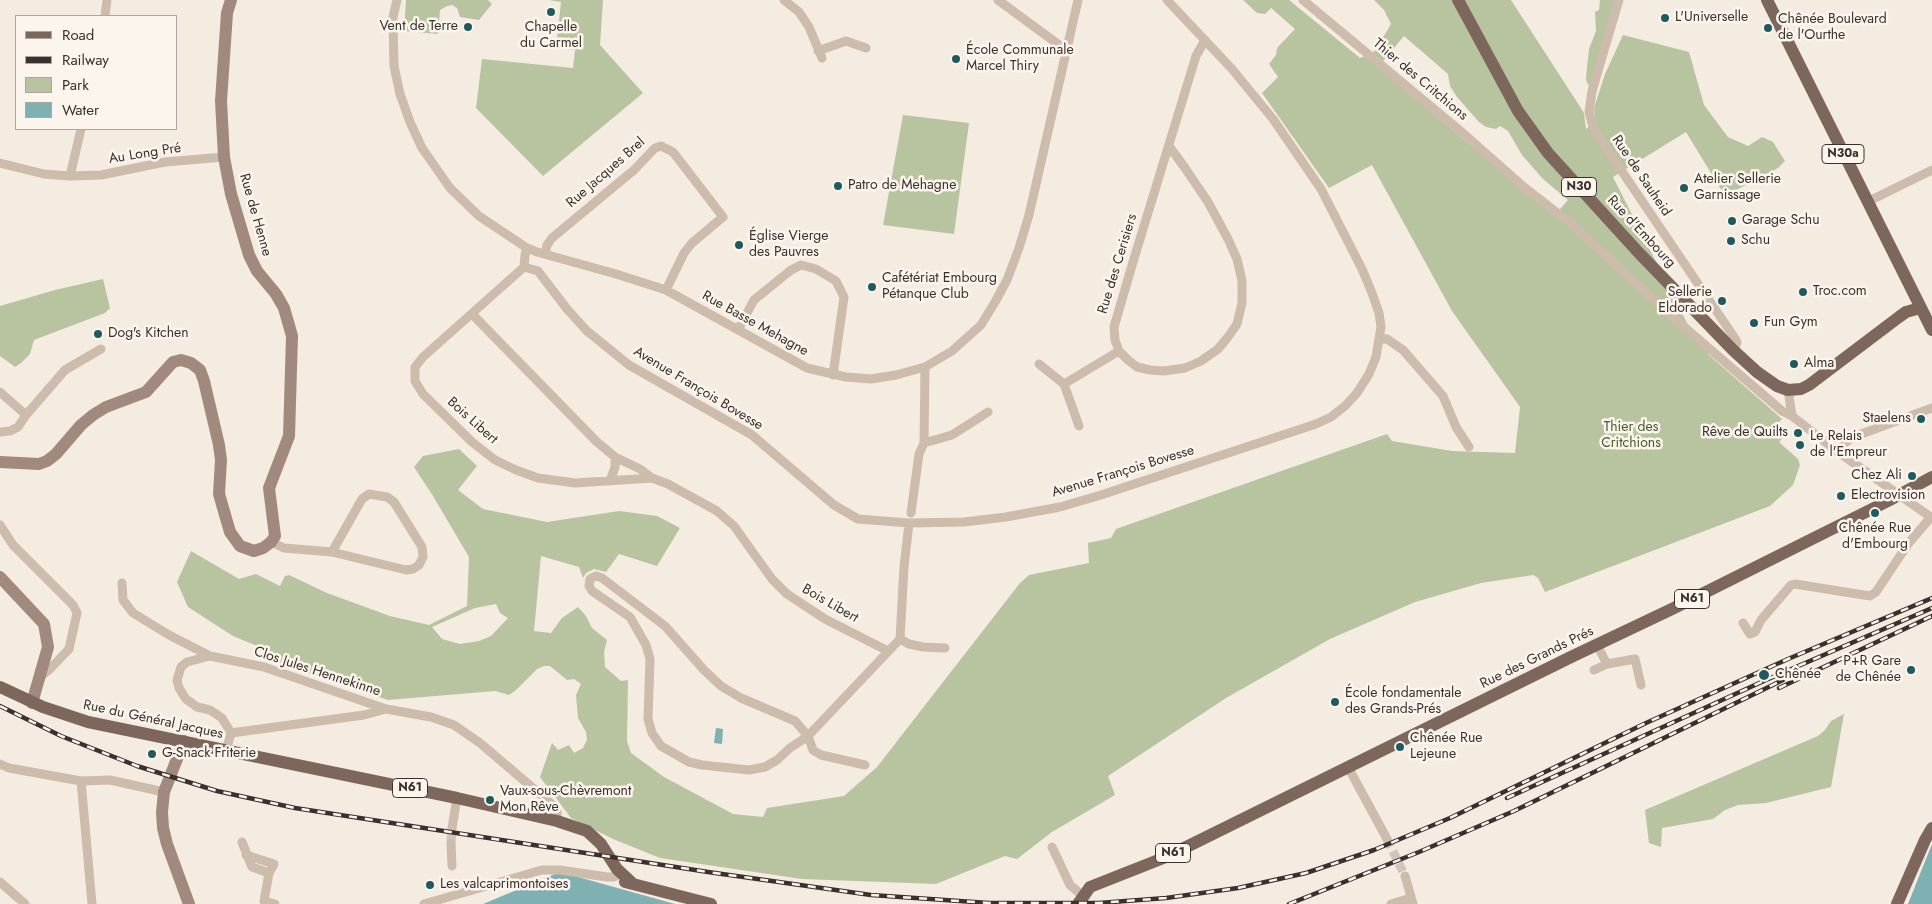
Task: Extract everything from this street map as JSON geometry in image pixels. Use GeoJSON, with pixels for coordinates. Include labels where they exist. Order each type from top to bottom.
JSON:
{"type":"FeatureCollection","features":[{"type":"Feature","properties":{"kind":"main road","name":"Rue d'Embourg"},"geometry":{"type":"LineString","coordinates":[[1458,0],[1518,111],[1537,138],[1632,246],[1733,350]]}},
{"type":"Feature","properties":{"kind":"main road","name":"N30a"},"geometry":{"type":"LineString","coordinates":[[1767,0],[1920,308]]}},
{"type":"Feature","properties":{"kind":"main road"},"geometry":{"type":"LineString","coordinates":[[1788,390],[1801,389],[1808,385],[1906,312],[1920,308],[1932,330]]}},
{"type":"Feature","properties":{"kind":"main road","name":"N30"},"geometry":{"type":"LineString","coordinates":[[1733,350],[1777,386],[1788,390]]}},
{"type":"Feature","properties":{"kind":"main road","name":"Rue des Grands Prés"},"geometry":{"type":"LineString","coordinates":[[1080,900],[1090,887],[1166,857],[1900,495],[1932,477]]}},
{"type":"Feature","properties":{"kind":"main road","name":"Rue du Général Jacques"},"geometry":{"type":"LineString","coordinates":[[0,687],[32,703],[88,722],[457,798],[563,823],[587,832],[601,844],[617,875],[633,884],[711,904]]}},
{"type":"Feature","properties":{"kind":"main road"},"geometry":{"type":"LineString","coordinates":[[1897,904],[1924,840],[1932,828]]}},
{"type":"Feature","properties":{"kind":"street"},"geometry":{"type":"LineString","coordinates":[[105,15],[107,0]]}},
{"type":"Feature","properties":{"kind":"street","name":"Rue de Henne"},"geometry":{"type":"LineString","coordinates":[[231,0],[227,13],[222,101],[224,157],[231,194],[249,255],[257,271],[276,294],[284,308],[292,336],[290,436],[269,488],[275,528],[275,536],[271,542]]}},
{"type":"Feature","properties":{"kind":"street","name":"Rue Basse Mehagne"},"geometry":{"type":"LineString","coordinates":[[397,0],[393,17],[394,66],[400,94],[422,148],[450,188],[474,211],[527,248],[666,290],[807,368],[833,375],[871,379],[896,375],[925,367],[952,351],[980,325],[1006,280],[1019,248],[1029,215],[1078,0]]}},
{"type":"Feature","properties":{"kind":"street"},"geometry":{"type":"LineString","coordinates":[[784,0],[799,12],[820,54],[846,41],[866,48]]}},
{"type":"Feature","properties":{"kind":"street"},"geometry":{"type":"LineString","coordinates":[[998,0],[1066,50]]}},
{"type":"Feature","properties":{"kind":"street","name":"Avenue François Bovesse"},"geometry":{"type":"LineString","coordinates":[[524,268],[538,271],[567,309],[587,331],[629,365],[752,435],[845,513],[858,519],[909,524],[964,522],[1006,517],[1060,506],[1101,495],[1316,424],[1331,417],[1345,406],[1357,393],[1369,374],[1380,338],[1381,327],[1379,313],[1372,293],[1362,269],[1321,189],[1273,119],[1232,69],[1167,0]]}},
{"type":"Feature","properties":{"kind":"street","name":"Thier des Critchions"},"geometry":{"type":"LineString","coordinates":[[1303,0],[1464,134],[1524,187],[1569,222],[1683,326],[1771,402],[1792,416]]}},
{"type":"Feature","properties":{"kind":"street","name":"Rue de Sauheid"},"geometry":{"type":"LineString","coordinates":[[1619,0],[1592,90],[1589,112],[1594,130],[1736,340],[1737,344],[1733,350]]}},
{"type":"Feature","properties":{"kind":"street","name":"Rue des Cerisiers"},"geometry":{"type":"LineString","coordinates":[[1119,351],[1115,340],[1114,327],[1196,56],[1205,40]]}},
{"type":"Feature","properties":{"kind":"street"},"geometry":{"type":"LineString","coordinates":[[70,176],[80,130]]}},
{"type":"Feature","properties":{"kind":"street","name":"Rue Jacques Brel"},"geometry":{"type":"LineString","coordinates":[[545,254],[547,245],[552,238],[634,170],[655,148],[662,146],[673,152],[723,217],[692,243],[684,253],[666,290]]}},
{"type":"Feature","properties":{"kind":"street"},"geometry":{"type":"LineString","coordinates":[[1064,384],[1119,351],[1137,367],[1164,371],[1185,368],[1201,361],[1218,349],[1237,324],[1242,303],[1242,281],[1237,260],[1208,202],[1186,168],[1168,146]]}},
{"type":"Feature","properties":{"kind":"street","name":"Au Long Pré"},"geometry":{"type":"LineString","coordinates":[[0,163],[44,174],[70,176],[101,175],[165,162],[224,157]]}},
{"type":"Feature","properties":{"kind":"street"},"geometry":{"type":"LineString","coordinates":[[1867,202],[1932,170]]}},
{"type":"Feature","properties":{"kind":"street"},"geometry":{"type":"LineString","coordinates":[[524,268],[527,248]]}},
{"type":"Feature","properties":{"kind":"street"},"geometry":{"type":"LineString","coordinates":[[738,330],[754,300],[791,270],[800,265],[816,269],[836,282],[844,297],[833,375]]}},
{"type":"Feature","properties":{"kind":"street","name":"Bois Libert"},"geometry":{"type":"LineString","coordinates":[[524,268],[424,357],[415,367],[414,381],[423,394],[477,447],[495,460],[516,470],[538,478],[575,483],[652,478]]}},
{"type":"Feature","properties":{"kind":"street","name":"Bois Libert"},"geometry":{"type":"LineString","coordinates":[[472,314],[598,442],[615,456],[652,478],[668,484],[717,511],[734,526],[772,579],[793,598],[825,619],[888,651]]}},
{"type":"Feature","properties":{"kind":"street"},"geometry":{"type":"LineString","coordinates":[[1380,338],[1388,339],[1403,350],[1443,396],[1456,427],[1469,448]]}},
{"type":"Feature","properties":{"kind":"street"},"geometry":{"type":"LineString","coordinates":[[0,432],[10,431],[18,427],[65,370],[101,349]]}},
{"type":"Feature","properties":{"kind":"street"},"geometry":{"type":"LineString","coordinates":[[0,462],[39,464],[47,461],[93,415],[106,407],[146,392],[173,362],[181,360],[191,362],[200,370],[204,381],[221,460],[219,494],[230,532],[240,546],[246,550],[254,550],[264,548],[271,542],[284,548],[332,552],[406,570],[413,569],[419,565],[423,557],[422,547],[394,502],[387,497],[374,494],[369,494],[362,499],[332,552]]}},
{"type":"Feature","properties":{"kind":"street"},"geometry":{"type":"LineString","coordinates":[[1039,364],[1064,384],[1079,426]]}},
{"type":"Feature","properties":{"kind":"street"},"geometry":{"type":"LineString","coordinates":[[911,513],[919,454],[924,443],[925,367]]}},
{"type":"Feature","properties":{"kind":"street"},"geometry":{"type":"LineString","coordinates":[[1743,623],[1750,634],[1754,632],[1761,620],[1790,585],[1795,584],[1870,596],[1876,592],[1908,544],[1932,518],[1838,452],[1792,416],[1788,390]]}},
{"type":"Feature","properties":{"kind":"street"},"geometry":{"type":"LineString","coordinates":[[0,392],[26,415]]}},
{"type":"Feature","properties":{"kind":"street"},"geometry":{"type":"LineString","coordinates":[[1838,452],[1853,437],[1932,408]]}},
{"type":"Feature","properties":{"kind":"street"},"geometry":{"type":"LineString","coordinates":[[924,443],[952,435],[988,412]]}},
{"type":"Feature","properties":{"kind":"street"},"geometry":{"type":"LineString","coordinates":[[610,481],[615,467],[615,456]]}},
{"type":"Feature","properties":{"kind":"street"},"geometry":{"type":"LineString","coordinates":[[865,765],[821,755],[813,750],[808,736],[795,721],[741,698],[721,686],[704,670],[665,626],[602,578],[596,576],[590,579],[589,586],[592,590],[630,617],[646,645],[650,666],[648,719],[652,733],[661,746],[689,762],[749,770],[765,767],[808,736],[900,639],[904,567],[909,524]]}},
{"type":"Feature","properties":{"kind":"street"},"geometry":{"type":"LineString","coordinates":[[0,525],[13,545],[73,606],[77,613],[70,649],[39,678]]}},
{"type":"Feature","properties":{"kind":"street"},"geometry":{"type":"LineString","coordinates":[[0,577],[44,624],[48,647],[32,703]]}},
{"type":"Feature","properties":{"kind":"street","name":"Clos Jules Hennekinne"},"geometry":{"type":"LineString","coordinates":[[122,583],[123,600],[133,613],[169,635],[210,656],[264,666],[386,710],[431,718],[454,725],[516,772],[554,806],[563,823]]}},
{"type":"Feature","properties":{"kind":"street"},"geometry":{"type":"LineString","coordinates":[[900,639],[909,644],[923,647],[945,648]]}},
{"type":"Feature","properties":{"kind":"street"},"geometry":{"type":"LineString","coordinates":[[1597,644],[1607,664]]}},
{"type":"Feature","properties":{"kind":"street","name":"Clos Jules Hennekinne"},"geometry":{"type":"LineString","coordinates":[[210,656],[187,662],[181,667],[177,680],[179,688],[186,699],[197,707],[210,710],[222,718],[231,733],[364,715],[386,710]]}},
{"type":"Feature","properties":{"kind":"street"},"geometry":{"type":"LineString","coordinates":[[1594,670],[1607,664],[1635,659],[1641,685]]}},
{"type":"Feature","properties":{"kind":"street"},"geometry":{"type":"LineString","coordinates":[[226,751],[231,733]]}},
{"type":"Feature","properties":{"kind":"street"},"geometry":{"type":"LineString","coordinates":[[184,741],[164,792],[162,812],[164,828],[189,904]]}},
{"type":"Feature","properties":{"kind":"street"},"geometry":{"type":"LineString","coordinates":[[0,764],[9,768],[81,781],[110,780],[164,792]]}},
{"type":"Feature","properties":{"kind":"street"},"geometry":{"type":"LineString","coordinates":[[1348,767],[1387,839]]}},
{"type":"Feature","properties":{"kind":"street"},"geometry":{"type":"LineString","coordinates":[[81,781],[92,904]]}},
{"type":"Feature","properties":{"kind":"street"},"geometry":{"type":"LineString","coordinates":[[452,828],[457,798]]}},
{"type":"Feature","properties":{"kind":"street"},"geometry":{"type":"LineString","coordinates":[[242,842],[252,867],[269,873],[263,903],[275,904]]}},
{"type":"Feature","properties":{"kind":"street"},"geometry":{"type":"LineString","coordinates":[[451,843],[452,866]]}},
{"type":"Feature","properties":{"kind":"street"},"geometry":{"type":"LineString","coordinates":[[1052,847],[1070,885],[1080,900]]}},
{"type":"Feature","properties":{"kind":"street"},"geometry":{"type":"LineString","coordinates":[[424,904],[542,870],[560,870],[607,877],[617,875]]}},
{"type":"Feature","properties":{"kind":"street"},"geometry":{"type":"LineString","coordinates":[[1391,904],[1412,901],[1404,876]]}},
{"type":"Feature","properties":{"kind":"street"},"geometry":{"type":"LineString","coordinates":[[0,882],[25,904]]}},
{"type":"Feature","properties":{"kind":"green space"},"geometry":{"type":"Polygon","coordinates":[[[406,0],[488,0],[492,4],[479,20],[460,17],[457,8],[452,5],[447,6],[440,10],[438,34],[404,31],[406,0]]]}},
{"type":"Feature","properties":{"kind":"green space"},"geometry":{"type":"Polygon","coordinates":[[[549,0],[603,0],[600,45],[643,93],[543,176],[476,108],[482,59],[573,68],[575,50],[556,48],[561,2],[549,0]]]}},
{"type":"Feature","properties":{"kind":"green space","name":"Thier des Critchions"},"geometry":{"type":"Polygon","coordinates":[[[1243,0],[1289,0],[1360,58],[1375,51],[1391,24],[1384,10],[1374,0],[1511,0],[1584,113],[1586,129],[1595,121],[1594,108],[1605,74],[1623,35],[1689,52],[1704,105],[1728,137],[1748,146],[1762,137],[1773,142],[1785,161],[1778,168],[1725,196],[1686,132],[1613,177],[1688,325],[1709,355],[1782,419],[1777,424],[1787,433],[1779,442],[1798,459],[1800,465],[1793,485],[1770,506],[1545,592],[1538,578],[1533,575],[1481,583],[1415,602],[1330,639],[1226,698],[1108,776],[1115,795],[1052,832],[1017,859],[1005,856],[936,884],[802,879],[660,858],[613,839],[571,818],[540,777],[552,743],[558,750],[569,745],[574,753],[583,748],[587,740],[586,732],[578,718],[576,695],[581,684],[574,679],[567,680],[550,666],[537,669],[509,695],[495,691],[388,700],[307,673],[278,666],[281,656],[233,636],[188,607],[177,582],[191,551],[239,579],[256,574],[280,586],[285,576],[289,575],[327,593],[390,616],[429,625],[467,606],[469,557],[414,467],[423,456],[459,449],[477,466],[458,490],[483,509],[547,522],[619,511],[657,516],[680,528],[657,566],[619,554],[606,572],[594,569],[586,573],[583,578],[579,567],[541,556],[534,631],[551,633],[562,618],[578,607],[586,616],[592,628],[607,640],[604,652],[605,667],[621,681],[628,680],[627,741],[631,753],[664,777],[733,814],[763,817],[767,808],[844,796],[877,767],[1020,583],[1029,575],[1089,563],[1088,543],[1111,538],[1116,529],[1387,434],[1392,441],[1452,451],[1515,453],[1520,407],[1452,311],[1372,165],[1329,188],[1262,93],[1278,77],[1269,64],[1276,55],[1277,48],[1295,29],[1271,8],[1265,14],[1257,13],[1243,0]],[[1404,36],[1378,67],[1554,216],[1568,200],[1543,179],[1522,155],[1508,131],[1500,126],[1496,129],[1486,127],[1479,122],[1457,97],[1450,86],[1448,74],[1404,36]],[[496,604],[475,608],[432,627],[442,639],[460,644],[479,641],[491,636],[508,618],[500,613],[496,604]]]}},
{"type":"Feature","properties":{"kind":"green space"},"geometry":{"type":"Polygon","coordinates":[[[1600,0],[1617,0],[1589,86],[1586,80],[1589,49],[1596,31],[1595,12],[1599,10],[1600,0]]]}},
{"type":"Feature","properties":{"kind":"green space"},"geometry":{"type":"Polygon","coordinates":[[[903,115],[969,123],[954,234],[883,225],[903,115]]]}},
{"type":"Feature","properties":{"kind":"green space"},"geometry":{"type":"Polygon","coordinates":[[[103,279],[110,308],[105,313],[34,340],[30,354],[15,367],[0,356],[0,306],[55,290],[103,279]]]}},
{"type":"Feature","properties":{"kind":"green space"},"geometry":{"type":"Polygon","coordinates":[[[1844,714],[1831,787],[1766,803],[1738,805],[1725,810],[1713,819],[1662,828],[1661,847],[1649,843],[1645,810],[1818,736],[1831,721],[1844,714]]]}},
{"type":"Feature","properties":{"kind":"water"},"geometry":{"type":"Polygon","coordinates":[[[716,728],[723,729],[722,744],[714,743],[716,728]]]}},
{"type":"Feature","properties":{"kind":"water"},"geometry":{"type":"Polygon","coordinates":[[[1932,844],[1932,904],[1908,904],[1932,844]]]}},
{"type":"Feature","properties":{"kind":"water"},"geometry":{"type":"Polygon","coordinates":[[[560,872],[675,904],[483,904],[560,872]]]}},
{"type":"Feature","properties":{"kind":"tunnel"},"geometry":{"type":"LineString","coordinates":[[451,843],[452,828]]}},
{"type":"Feature","properties":{"kind":"tunnel"},"geometry":{"type":"LineString","coordinates":[[1387,839],[1405,876]]}},
{"type":"Feature","properties":{"kind":"railway"},"geometry":{"type":"LineString","coordinates":[[0,706],[61,736],[137,766],[217,791],[295,808],[708,872],[871,895],[989,903],[1099,903],[1166,898],[1238,888],[1306,873],[1374,850],[1450,818],[1646,723],[1788,659],[1932,598]]}},
{"type":"Feature","properties":{"kind":"railway"},"geometry":{"type":"LineString","coordinates":[[1507,798],[1766,680],[1932,608]]}},
{"type":"Feature","properties":{"kind":"railway"},"geometry":{"type":"LineString","coordinates":[[1779,688],[1932,616]]}},
{"type":"Feature","properties":{"kind":"railway"},"geometry":{"type":"LineString","coordinates":[[1289,904],[1419,852],[1514,811],[1783,680]]}},
{"type":"Feature","properties":{"kind":"place","name":"Chapelle du Carmel"},"geometry":{"type":"Point","coordinates":[551,12]}},
{"type":"Feature","properties":{"kind":"place","name":"L'Universelle"},"geometry":{"type":"Point","coordinates":[1665,18]}},
{"type":"Feature","properties":{"kind":"place","name":"Vent de Terre"},"geometry":{"type":"Point","coordinates":[468,27]}},
{"type":"Feature","properties":{"kind":"place","name":"Chênée Boulevard de l'Ourthe"},"geometry":{"type":"Point","coordinates":[1768,28]}},
{"type":"Feature","properties":{"kind":"place","name":"École Communale Marcel Thiry"},"geometry":{"type":"Point","coordinates":[956,59]}},
{"type":"Feature","properties":{"kind":"place","name":"Patro de Mehagne"},"geometry":{"type":"Point","coordinates":[838,186]}},
{"type":"Feature","properties":{"kind":"place","name":"Atelier Sellerie Garnissage"},"geometry":{"type":"Point","coordinates":[1684,188]}},
{"type":"Feature","properties":{"kind":"place","name":"Garage Schu"},"geometry":{"type":"Point","coordinates":[1732,221]}},
{"type":"Feature","properties":{"kind":"place","name":"Schu"},"geometry":{"type":"Point","coordinates":[1731,241]}},
{"type":"Feature","properties":{"kind":"place","name":"Église Vierge des Pauvres"},"geometry":{"type":"Point","coordinates":[739,245]}},
{"type":"Feature","properties":{"kind":"place","name":"Cafétériat Embourg Pétanque Club"},"geometry":{"type":"Point","coordinates":[872,287]}},
{"type":"Feature","properties":{"kind":"place","name":"Troc.com"},"geometry":{"type":"Point","coordinates":[1803,292]}},
{"type":"Feature","properties":{"kind":"place","name":"Sellerie Eldorado"},"geometry":{"type":"Point","coordinates":[1722,301]}},
{"type":"Feature","properties":{"kind":"place","name":"Fun Gym"},"geometry":{"type":"Point","coordinates":[1754,323]}},
{"type":"Feature","properties":{"kind":"place","name":"Dog's Kitchen"},"geometry":{"type":"Point","coordinates":[98,334]}},
{"type":"Feature","properties":{"kind":"place","name":"Alma"},"geometry":{"type":"Point","coordinates":[1794,364]}},
{"type":"Feature","properties":{"kind":"place","name":"Staelens"},"geometry":{"type":"Point","coordinates":[1921,419]}},
{"type":"Feature","properties":{"kind":"place","name":"Rêve de Quilts"},"geometry":{"type":"Point","coordinates":[1798,433]}},
{"type":"Feature","properties":{"kind":"place","name":"Le Relais de l'Empreur"},"geometry":{"type":"Point","coordinates":[1800,445]}},
{"type":"Feature","properties":{"kind":"place","name":"Chez Ali"},"geometry":{"type":"Point","coordinates":[1912,476]}},
{"type":"Feature","properties":{"kind":"place","name":"Electrovision"},"geometry":{"type":"Point","coordinates":[1841,496]}},
{"type":"Feature","properties":{"kind":"place","name":"Chênée Rue d'Embourg"},"geometry":{"type":"Point","coordinates":[1875,513]}},
{"type":"Feature","properties":{"kind":"place","name":"P+R Gare de Chênée"},"geometry":{"type":"Point","coordinates":[1911,670]}},
{"type":"Feature","properties":{"kind":"place","name":"Chênée"},"geometry":{"type":"Point","coordinates":[1764,675]}},
{"type":"Feature","properties":{"kind":"place","name":"École fondamentale des Grands-Prés"},"geometry":{"type":"Point","coordinates":[1335,702]}},
{"type":"Feature","properties":{"kind":"place","name":"Chênée Rue Lejeune"},"geometry":{"type":"Point","coordinates":[1400,747]}},
{"type":"Feature","properties":{"kind":"place","name":"G-Snack Friterie"},"geometry":{"type":"Point","coordinates":[152,754]}},
{"type":"Feature","properties":{"kind":"place","name":"Vaux-sous-Chèvremont Mon Rêve"},"geometry":{"type":"Point","coordinates":[490,800]}},
{"type":"Feature","properties":{"kind":"place","name":"Les valcaprimontoises"},"geometry":{"type":"Point","coordinates":[430,885]}}]}
